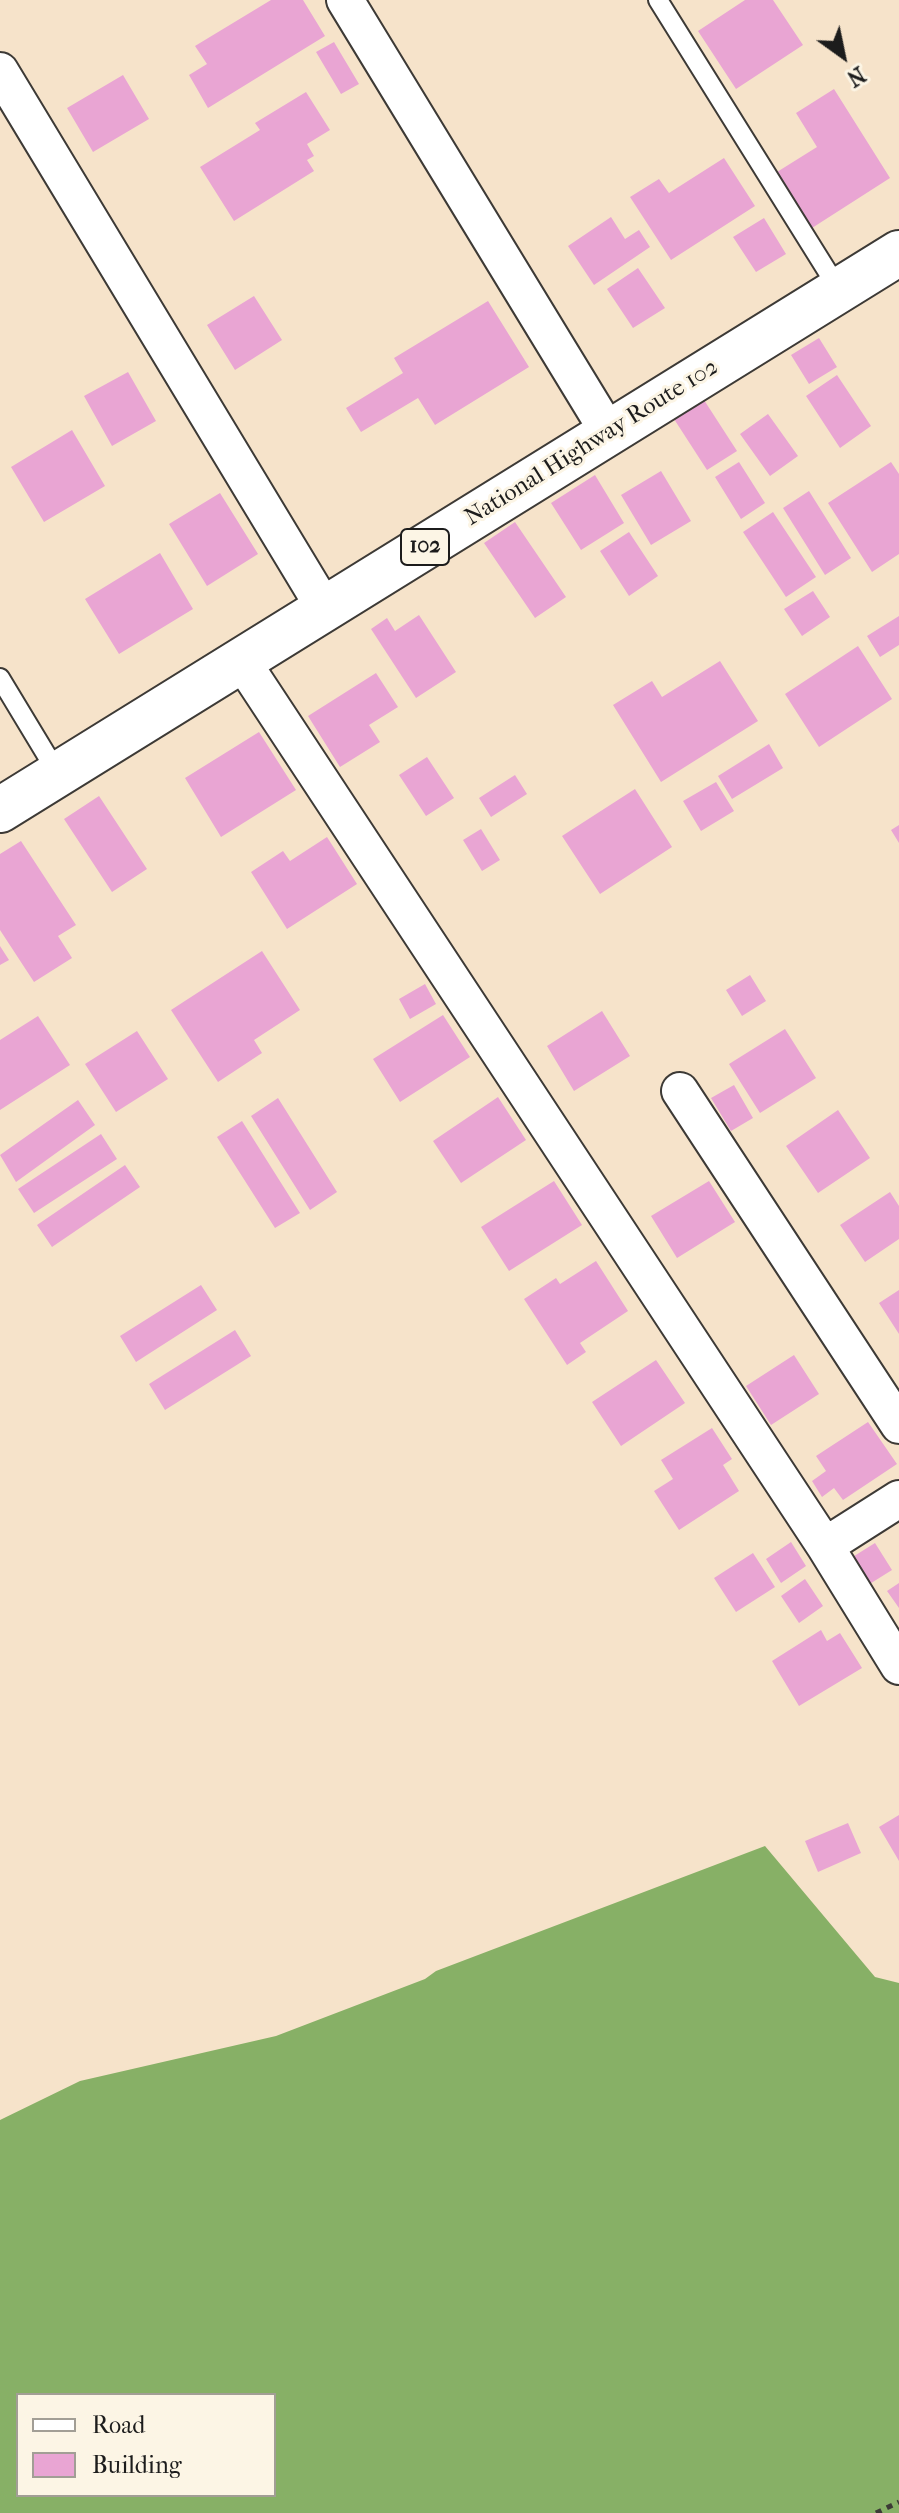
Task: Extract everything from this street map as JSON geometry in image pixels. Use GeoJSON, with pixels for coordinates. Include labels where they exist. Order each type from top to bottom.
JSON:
{"type":"FeatureCollection","features":[{"type":"Feature","properties":{"kind":"highway","name":"National Highway Route 102"},"geometry":{"type":"LineString","coordinates":[[0,810],[899,253]]}},
{"type":"Feature","properties":{"kind":"street"},"geometry":{"type":"LineString","coordinates":[[345,0],[609,433]]}},
{"type":"Feature","properties":{"kind":"street"},"geometry":{"type":"LineString","coordinates":[[0,71],[325,609]]}},
{"type":"Feature","properties":{"kind":"street"},"geometry":{"type":"LineString","coordinates":[[241,660],[825,1546],[899,1666]]}},
{"type":"Feature","properties":{"kind":"street"},"geometry":{"type":"LineString","coordinates":[[680,1091],[899,1425]]}},
{"type":"Feature","properties":{"kind":"street"},"geometry":{"type":"LineString","coordinates":[[825,1546],[899,1499]]}},
{"type":"Feature","properties":{"kind":"lane"},"geometry":{"type":"LineString","coordinates":[[658,0],[839,290]]}},
{"type":"Feature","properties":{"kind":"lane"},"geometry":{"type":"LineString","coordinates":[[0,678],[58,774]]}},
{"type":"Feature","properties":{"kind":"path"},"geometry":{"type":"LineString","coordinates":[[876,2513],[899,2502]]}},
{"type":"Feature","properties":{"kind":"green space"},"geometry":{"type":"Polygon","coordinates":[[[765,1846],[875,1977],[899,1983],[899,2513],[0,2513],[0,2120],[80,2081],[276,2036],[425,1979],[436,1971],[765,1846]]]}},
{"type":"Feature","properties":{"kind":"building"},"geometry":{"type":"Polygon","coordinates":[[[271,0],[303,0],[325,36],[208,108],[189,75],[207,64],[195,46],[271,0]]]}},
{"type":"Feature","properties":{"kind":"building"},"geometry":{"type":"Polygon","coordinates":[[[745,0],[773,0],[803,45],[736,89],[698,31],[745,0]]]}},
{"type":"Feature","properties":{"kind":"building"},"geometry":{"type":"Polygon","coordinates":[[[334,42],[359,84],[341,94],[316,52],[334,42]]]}},
{"type":"Feature","properties":{"kind":"building"},"geometry":{"type":"Polygon","coordinates":[[[123,75],[149,119],[93,152],[67,108],[123,75]]]}},
{"type":"Feature","properties":{"kind":"building"},"geometry":{"type":"Polygon","coordinates":[[[834,89],[890,178],[812,228],[777,172],[817,147],[796,113],[834,89]]]}},
{"type":"Feature","properties":{"kind":"building"},"geometry":{"type":"Polygon","coordinates":[[[306,92],[330,130],[307,144],[314,156],[307,160],[314,171],[234,221],[200,167],[260,130],[255,123],[306,92]]]}},
{"type":"Feature","properties":{"kind":"building"},"geometry":{"type":"Polygon","coordinates":[[[724,158],[755,206],[671,260],[630,197],[659,179],[669,193],[724,158]]]}},
{"type":"Feature","properties":{"kind":"building"},"geometry":{"type":"Polygon","coordinates":[[[611,217],[625,239],[639,230],[650,247],[594,285],[568,246],[611,217]]]}},
{"type":"Feature","properties":{"kind":"building"},"geometry":{"type":"Polygon","coordinates":[[[764,218],[786,254],[756,272],[733,237],[764,218]]]}},
{"type":"Feature","properties":{"kind":"building"},"geometry":{"type":"Polygon","coordinates":[[[638,268],[665,308],[633,328],[607,289],[638,268]]]}},
{"type":"Feature","properties":{"kind":"building"},"geometry":{"type":"Polygon","coordinates":[[[254,296],[282,340],[235,370],[207,325],[254,296]]]}},
{"type":"Feature","properties":{"kind":"building"},"geometry":{"type":"Polygon","coordinates":[[[488,301],[529,367],[435,425],[418,398],[361,432],[346,408],[403,373],[394,358],[488,301]]]}},
{"type":"Feature","properties":{"kind":"building"},"geometry":{"type":"Polygon","coordinates":[[[819,338],[837,367],[809,384],[791,355],[819,338]]]}},
{"type":"Feature","properties":{"kind":"building"},"geometry":{"type":"Polygon","coordinates":[[[128,372],[156,421],[112,446],[84,396],[128,372]]]}},
{"type":"Feature","properties":{"kind":"building"},"geometry":{"type":"Polygon","coordinates":[[[837,375],[871,426],[840,448],[806,396],[837,375]]]}},
{"type":"Feature","properties":{"kind":"building"},"geometry":{"type":"Polygon","coordinates":[[[704,400],[737,451],[707,470],[674,419],[704,400]]]}},
{"type":"Feature","properties":{"kind":"building"},"geometry":{"type":"Polygon","coordinates":[[[768,414],[798,456],[770,476],[740,434],[768,414]]]}},
{"type":"Feature","properties":{"kind":"building"},"geometry":{"type":"Polygon","coordinates":[[[72,430],[105,486],[44,522],[11,467],[72,430]]]}},
{"type":"Feature","properties":{"kind":"building"},"geometry":{"type":"Polygon","coordinates":[[[739,462],[765,503],[741,519],[715,477],[739,462]]]}},
{"type":"Feature","properties":{"kind":"building"},"geometry":{"type":"Polygon","coordinates":[[[891,462],[899,474],[899,554],[872,572],[828,503],[891,462]]]}},
{"type":"Feature","properties":{"kind":"building"},"geometry":{"type":"Polygon","coordinates":[[[661,471],[691,521],[651,545],[621,495],[661,471]]]}},
{"type":"Feature","properties":{"kind":"building"},"geometry":{"type":"Polygon","coordinates":[[[595,475],[624,523],[581,550],[551,503],[595,475]]]}},
{"type":"Feature","properties":{"kind":"building"},"geometry":{"type":"Polygon","coordinates":[[[809,491],[851,558],[825,575],[783,508],[809,491]]]}},
{"type":"Feature","properties":{"kind":"building"},"geometry":{"type":"Polygon","coordinates":[[[220,493],[258,554],[207,586],[169,524],[220,493]]]}},
{"type":"Feature","properties":{"kind":"building"},"geometry":{"type":"Polygon","coordinates":[[[773,512],[816,577],[786,597],[743,532],[773,512]]]}},
{"type":"Feature","properties":{"kind":"building"},"geometry":{"type":"Polygon","coordinates":[[[515,522],[566,597],[535,618],[484,543],[515,522]]]}},
{"type":"Feature","properties":{"kind":"building"},"geometry":{"type":"Polygon","coordinates":[[[629,532],[658,576],[629,596],[600,551],[629,532]]]}},
{"type":"Feature","properties":{"kind":"building"},"geometry":{"type":"Polygon","coordinates":[[[160,553],[193,609],[119,654],[85,599],[160,553]]]}},
{"type":"Feature","properties":{"kind":"building"},"geometry":{"type":"Polygon","coordinates":[[[813,591],[830,617],[802,636],[784,609],[813,591]]]}},
{"type":"Feature","properties":{"kind":"building"},"geometry":{"type":"Polygon","coordinates":[[[419,615],[456,672],[416,698],[371,629],[387,618],[395,631],[419,615]]]}},
{"type":"Feature","properties":{"kind":"building"},"geometry":{"type":"Polygon","coordinates":[[[899,616],[899,645],[880,657],[867,636],[899,616]]]}},
{"type":"Feature","properties":{"kind":"building"},"geometry":{"type":"Polygon","coordinates":[[[858,646],[892,699],[819,747],[785,694],[858,646]]]}},
{"type":"Feature","properties":{"kind":"building"},"geometry":{"type":"Polygon","coordinates":[[[720,661],[758,721],[661,782],[613,705],[652,681],[662,697],[720,661]]]}},
{"type":"Feature","properties":{"kind":"building"},"geometry":{"type":"Polygon","coordinates":[[[376,673],[398,707],[369,725],[380,742],[340,767],[308,716],[376,673]]]}},
{"type":"Feature","properties":{"kind":"building"},"geometry":{"type":"Polygon","coordinates":[[[259,732],[296,790],[221,837],[185,778],[259,732]]]}},
{"type":"Feature","properties":{"kind":"building"},"geometry":{"type":"Polygon","coordinates":[[[769,744],[783,768],[732,799],[718,776],[769,744]]]}},
{"type":"Feature","properties":{"kind":"building"},"geometry":{"type":"Polygon","coordinates":[[[427,757],[454,798],[426,816],[399,775],[427,757]]]}},
{"type":"Feature","properties":{"kind":"building"},"geometry":{"type":"Polygon","coordinates":[[[515,775],[527,794],[491,817],[479,798],[515,775]]]}},
{"type":"Feature","properties":{"kind":"building"},"geometry":{"type":"Polygon","coordinates":[[[716,782],[734,811],[701,831],[683,801],[716,782]]]}},
{"type":"Feature","properties":{"kind":"building"},"geometry":{"type":"Polygon","coordinates":[[[635,789],[672,847],[600,894],[562,836],[635,789]]]}},
{"type":"Feature","properties":{"kind":"building"},"geometry":{"type":"Polygon","coordinates":[[[99,796],[147,869],[112,892],[64,819],[99,796]]]}},
{"type":"Feature","properties":{"kind":"building"},"geometry":{"type":"Polygon","coordinates":[[[899,825],[899,843],[891,830],[899,825]]]}},
{"type":"Feature","properties":{"kind":"building"},"geometry":{"type":"Polygon","coordinates":[[[481,829],[500,860],[482,871],[463,840],[481,829]]]}},
{"type":"Feature","properties":{"kind":"building"},"geometry":{"type":"Polygon","coordinates":[[[327,837],[357,884],[287,929],[251,872],[283,851],[290,861],[327,837]]]}},
{"type":"Feature","properties":{"kind":"building"},"geometry":{"type":"Polygon","coordinates":[[[21,841],[76,925],[58,936],[72,958],[34,982],[0,930],[0,854],[21,841]]]}},
{"type":"Feature","properties":{"kind":"building"},"geometry":{"type":"Polygon","coordinates":[[[0,946],[9,960],[0,965],[0,946]]]}},
{"type":"Feature","properties":{"kind":"building"},"geometry":{"type":"Polygon","coordinates":[[[262,951],[300,1010],[254,1040],[262,1053],[218,1082],[171,1010],[262,951]]]}},
{"type":"Feature","properties":{"kind":"building"},"geometry":{"type":"Polygon","coordinates":[[[750,975],[766,1001],[742,1016],[726,990],[750,975]]]}},
{"type":"Feature","properties":{"kind":"building"},"geometry":{"type":"Polygon","coordinates":[[[425,984],[436,1004],[410,1019],[399,999],[425,984]]]}},
{"type":"Feature","properties":{"kind":"building"},"geometry":{"type":"Polygon","coordinates":[[[602,1011],[630,1056],[574,1091],[547,1046],[602,1011]]]}},
{"type":"Feature","properties":{"kind":"building"},"geometry":{"type":"Polygon","coordinates":[[[443,1015],[470,1057],[400,1102],[373,1059],[443,1015]]]}},
{"type":"Feature","properties":{"kind":"building"},"geometry":{"type":"Polygon","coordinates":[[[38,1016],[70,1065],[0,1110],[0,1040],[38,1016]]]}},
{"type":"Feature","properties":{"kind":"building"},"geometry":{"type":"Polygon","coordinates":[[[785,1029],[816,1078],[760,1113],[729,1064],[785,1029]]]}},
{"type":"Feature","properties":{"kind":"building"},"geometry":{"type":"Polygon","coordinates":[[[137,1031],[168,1079],[116,1112],[85,1064],[137,1031]]]}},
{"type":"Feature","properties":{"kind":"building"},"geometry":{"type":"Polygon","coordinates":[[[734,1085],[753,1118],[731,1131],[711,1098],[734,1085]]]}},
{"type":"Feature","properties":{"kind":"building"},"geometry":{"type":"Polygon","coordinates":[[[498,1097],[526,1140],[461,1183],[433,1141],[498,1097]]]}},
{"type":"Feature","properties":{"kind":"building"},"geometry":{"type":"Polygon","coordinates":[[[278,1098],[337,1192],[310,1210],[251,1116],[278,1098]]]}},
{"type":"Feature","properties":{"kind":"building"},"geometry":{"type":"Polygon","coordinates":[[[78,1100],[95,1125],[16,1182],[0,1155],[78,1100]]]}},
{"type":"Feature","properties":{"kind":"building"},"geometry":{"type":"Polygon","coordinates":[[[838,1110],[870,1158],[818,1193],[786,1146],[838,1110]]]}},
{"type":"Feature","properties":{"kind":"building"},"geometry":{"type":"Polygon","coordinates":[[[242,1121],[300,1213],[275,1228],[217,1137],[242,1121]]]}},
{"type":"Feature","properties":{"kind":"building"},"geometry":{"type":"Polygon","coordinates":[[[101,1134],[117,1159],[34,1213],[18,1189],[101,1134]]]}},
{"type":"Feature","properties":{"kind":"building"},"geometry":{"type":"Polygon","coordinates":[[[125,1165],[140,1187],[52,1247],[37,1225],[125,1165]]]}},
{"type":"Feature","properties":{"kind":"building"},"geometry":{"type":"Polygon","coordinates":[[[554,1181],[582,1225],[509,1271],[481,1227],[554,1181]]]}},
{"type":"Feature","properties":{"kind":"building"},"geometry":{"type":"Polygon","coordinates":[[[709,1181],[735,1222],[677,1258],[651,1216],[709,1181]]]}},
{"type":"Feature","properties":{"kind":"building"},"geometry":{"type":"Polygon","coordinates":[[[890,1192],[899,1206],[899,1239],[865,1262],[840,1225],[890,1192]]]}},
{"type":"Feature","properties":{"kind":"building"},"geometry":{"type":"Polygon","coordinates":[[[596,1261],[628,1311],[580,1343],[586,1352],[567,1365],[524,1299],[556,1278],[560,1284],[596,1261]]]}},
{"type":"Feature","properties":{"kind":"building"},"geometry":{"type":"Polygon","coordinates":[[[201,1285],[217,1310],[136,1362],[120,1336],[201,1285]]]}},
{"type":"Feature","properties":{"kind":"building"},"geometry":{"type":"Polygon","coordinates":[[[899,1290],[899,1334],[879,1303],[899,1290]]]}},
{"type":"Feature","properties":{"kind":"building"},"geometry":{"type":"Polygon","coordinates":[[[235,1330],[251,1356],[165,1410],[149,1384],[235,1330]]]}},
{"type":"Feature","properties":{"kind":"building"},"geometry":{"type":"Polygon","coordinates":[[[794,1355],[819,1394],[771,1425],[746,1386],[794,1355]]]}},
{"type":"Feature","properties":{"kind":"building"},"geometry":{"type":"Polygon","coordinates":[[[656,1360],[685,1403],[621,1446],[592,1402],[656,1360]]]}},
{"type":"Feature","properties":{"kind":"building"},"geometry":{"type":"Polygon","coordinates":[[[868,1422],[897,1464],[843,1500],[834,1488],[822,1497],[812,1481],[826,1471],[816,1456],[868,1422]]]}},
{"type":"Feature","properties":{"kind":"building"},"geometry":{"type":"Polygon","coordinates":[[[712,1428],[732,1459],[723,1465],[739,1491],[679,1530],[654,1491],[673,1479],[661,1460],[712,1428]]]}},
{"type":"Feature","properties":{"kind":"building"},"geometry":{"type":"Polygon","coordinates":[[[791,1542],[806,1566],[781,1583],[766,1559],[791,1542]]]}},
{"type":"Feature","properties":{"kind":"building"},"geometry":{"type":"Polygon","coordinates":[[[875,1543],[892,1570],[868,1585],[851,1558],[875,1543]]]}},
{"type":"Feature","properties":{"kind":"building"},"geometry":{"type":"Polygon","coordinates":[[[753,1553],[775,1587],[736,1612],[714,1578],[753,1553]]]}},
{"type":"Feature","properties":{"kind":"building"},"geometry":{"type":"Polygon","coordinates":[[[805,1579],[823,1606],[799,1623],[781,1596],[805,1579]]]}},
{"type":"Feature","properties":{"kind":"building"},"geometry":{"type":"Polygon","coordinates":[[[899,1583],[899,1608],[887,1591],[899,1583]]]}},
{"type":"Feature","properties":{"kind":"building"},"geometry":{"type":"Polygon","coordinates":[[[821,1630],[827,1641],[840,1633],[862,1668],[799,1706],[772,1661],[821,1630]]]}},
{"type":"Feature","properties":{"kind":"building"},"geometry":{"type":"Polygon","coordinates":[[[899,1815],[899,1861],[879,1827],[899,1815]]]}},
{"type":"Feature","properties":{"kind":"building"},"geometry":{"type":"Polygon","coordinates":[[[848,1823],[861,1853],[818,1872],[805,1841],[848,1823]]]}}]}
